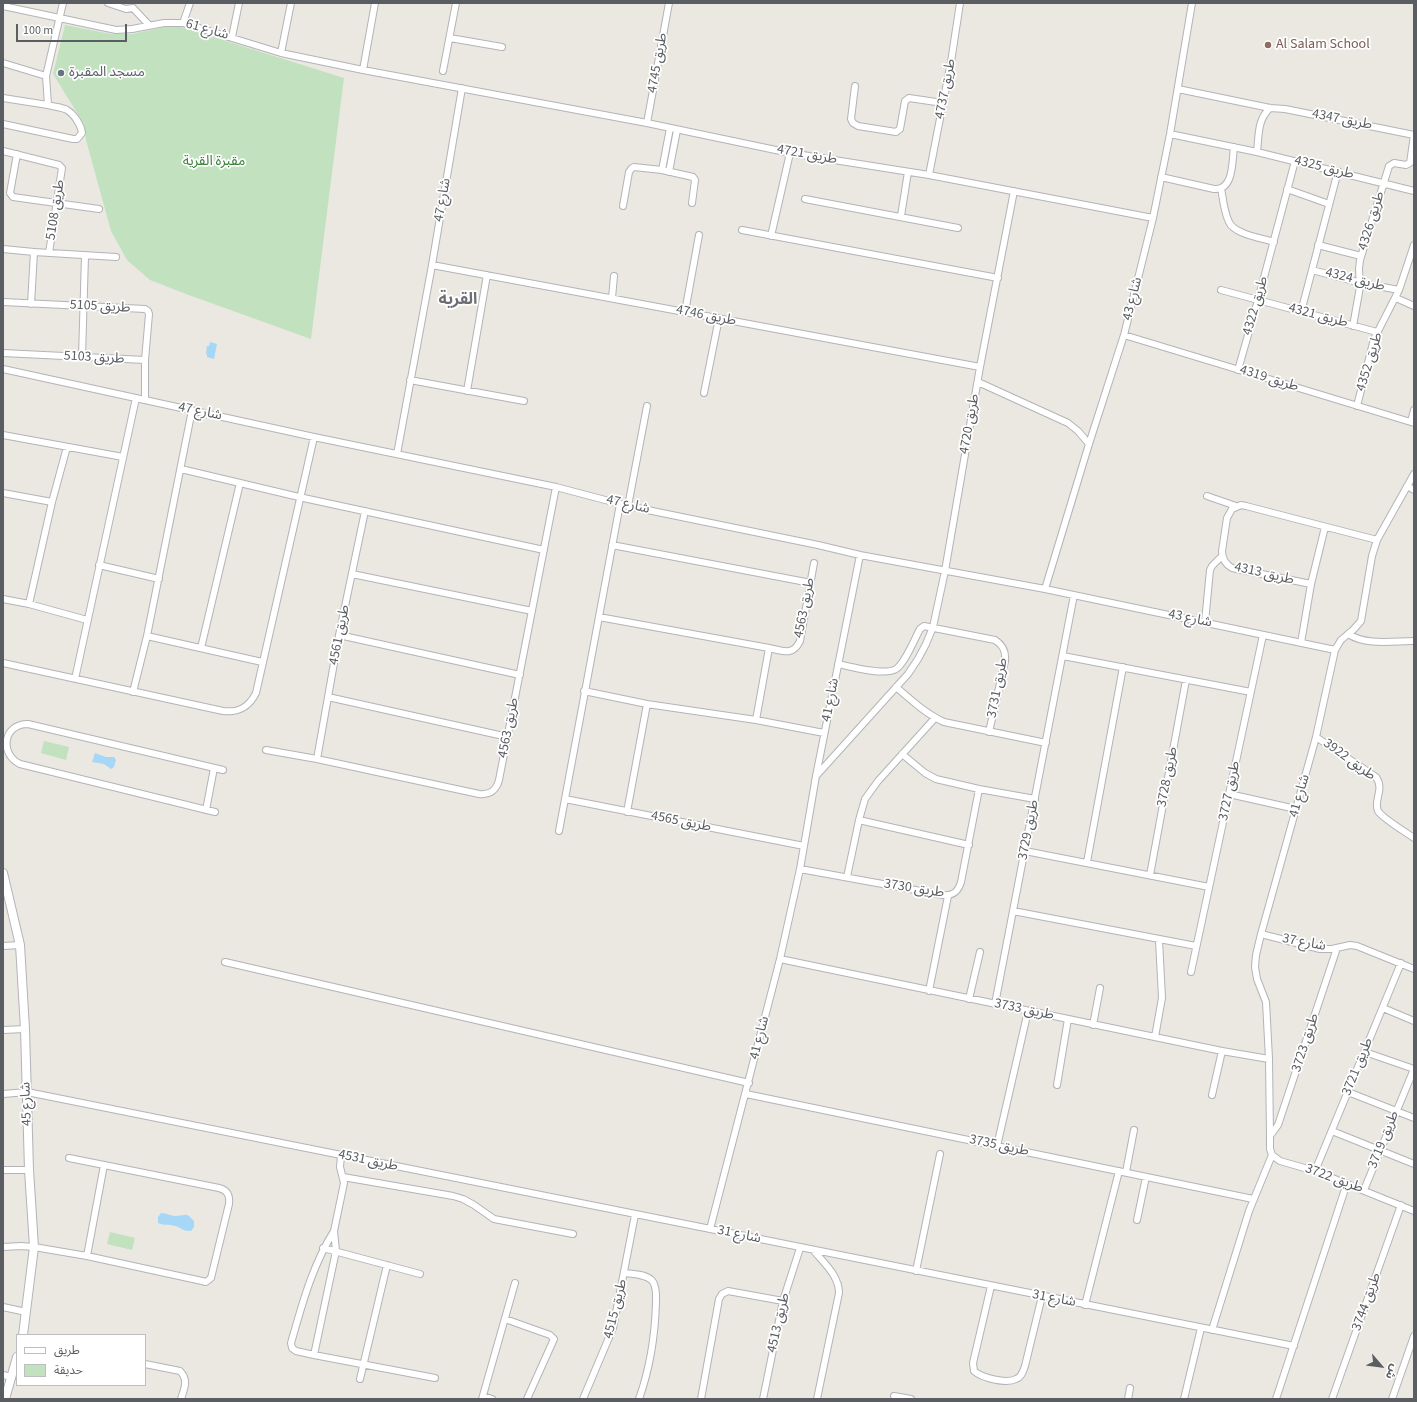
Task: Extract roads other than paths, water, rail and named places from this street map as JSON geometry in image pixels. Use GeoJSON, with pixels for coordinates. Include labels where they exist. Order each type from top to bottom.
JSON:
{"type":"FeatureCollection","features":[{"type":"Feature","properties":{"kind":"street"},"geometry":{"type":"LineString","coordinates":[[48,105],[46,76],[63,3]]}},
{"type":"Feature","properties":{"kind":"street"},"geometry":{"type":"LineString","coordinates":[[108,3],[126,9],[135,6],[149,25]]}},
{"type":"Feature","properties":{"kind":"street"},"geometry":{"type":"LineString","coordinates":[[183,23],[190,3]]}},
{"type":"Feature","properties":{"kind":"street"},"geometry":{"type":"LineString","coordinates":[[232,37],[239,3]]}},
{"type":"Feature","properties":{"kind":"street"},"geometry":{"type":"LineString","coordinates":[[281,53],[291,3]]}},
{"type":"Feature","properties":{"kind":"street"},"geometry":{"type":"LineString","coordinates":[[363,70],[375,3]]}},
{"type":"Feature","properties":{"kind":"street"},"geometry":{"type":"LineString","coordinates":[[443,71],[456,3]]}},
{"type":"Feature","properties":{"kind":"street","name":"طريق 4745"},"geometry":{"type":"LineString","coordinates":[[647,123],[669,3]]}},
{"type":"Feature","properties":{"kind":"street","name":"طريق 4737"},"geometry":{"type":"LineString","coordinates":[[929,175],[960,3]]}},
{"type":"Feature","properties":{"kind":"street","name":"شارع 43"},"geometry":{"type":"LineString","coordinates":[[1045,589],[1124,335],[1162,177],[1192,3]]}},
{"type":"Feature","properties":{"kind":"street","name":"شارع 61"},"geometry":{"type":"LineString","coordinates":[[3,6],[116,30],[178,22],[281,53],[462,88]]}},
{"type":"Feature","properties":{"kind":"street"},"geometry":{"type":"LineString","coordinates":[[450,38],[502,47]]}},
{"type":"Feature","properties":{"kind":"street"},"geometry":{"type":"LineString","coordinates":[[3,63],[46,76]]}},
{"type":"Feature","properties":{"kind":"street"},"geometry":{"type":"LineString","coordinates":[[855,86],[851,119],[853,123],[858,126],[896,132],[900,129],[905,101],[908,98],[943,103]]}},
{"type":"Feature","properties":{"kind":"street","name":"طريق 4721"},"geometry":{"type":"LineString","coordinates":[[462,88],[647,123],[790,153],[929,175],[1153,218]]}},
{"type":"Feature","properties":{"kind":"street","name":"شارع 47"},"geometry":{"type":"LineString","coordinates":[[397,454],[432,265],[462,88]]}},
{"type":"Feature","properties":{"kind":"street","name":"طريق 4347"},"geometry":{"type":"LineString","coordinates":[[1178,88],[1270,108],[1285,109],[1414,135]]}},
{"type":"Feature","properties":{"kind":"street"},"geometry":{"type":"LineString","coordinates":[[3,98],[66,109],[73,115],[82,130],[82,133],[80,137],[73,139],[3,124]]}},
{"type":"Feature","properties":{"kind":"street"},"geometry":{"type":"LineString","coordinates":[[1257,152],[1261,120],[1270,108]]}},
{"type":"Feature","properties":{"kind":"street"},"geometry":{"type":"LineString","coordinates":[[662,170],[670,128]]}},
{"type":"Feature","properties":{"kind":"street"},"geometry":{"type":"LineString","coordinates":[[669,172],[677,130]]}},
{"type":"Feature","properties":{"kind":"street","name":"طريق 4325"},"geometry":{"type":"LineString","coordinates":[[1170,134],[1257,152],[1414,191]]}},
{"type":"Feature","properties":{"kind":"street","name":"طريق 4326"},"geometry":{"type":"LineString","coordinates":[[1354,326],[1361,283],[1359,269],[1361,256],[1390,165],[1394,163],[1406,165],[1410,163],[1414,135]]}},
{"type":"Feature","properties":{"kind":"street"},"geometry":{"type":"LineString","coordinates":[[1162,177],[1214,189],[1225,187],[1229,180],[1234,148]]}},
{"type":"Feature","properties":{"kind":"street"},"geometry":{"type":"LineString","coordinates":[[3,151],[17,154],[10,190],[11,195],[16,198],[98,209]]}},
{"type":"Feature","properties":{"kind":"street"},"geometry":{"type":"LineString","coordinates":[[771,236],[790,153]]}},
{"type":"Feature","properties":{"kind":"street","name":"طريق 5108"},"geometry":{"type":"LineString","coordinates":[[17,154],[61,166],[62,170],[49,253]]}},
{"type":"Feature","properties":{"kind":"street","name":"طريق 4322"},"geometry":{"type":"LineString","coordinates":[[1238,370],[1295,161]]}},
{"type":"Feature","properties":{"kind":"street"},"geometry":{"type":"LineString","coordinates":[[623,206],[629,172],[632,168],[637,167],[692,176],[694,178],[692,202]]}},
{"type":"Feature","properties":{"kind":"street","name":"طريق 4324"},"geometry":{"type":"LineString","coordinates":[[1301,312],[1338,171]]}},
{"type":"Feature","properties":{"kind":"street"},"geometry":{"type":"LineString","coordinates":[[901,216],[908,172]]}},
{"type":"Feature","properties":{"kind":"street"},"geometry":{"type":"LineString","coordinates":[[1221,188],[1228,221],[1231,226],[1240,232],[1274,242]]}},
{"type":"Feature","properties":{"kind":"street"},"geometry":{"type":"LineString","coordinates":[[1287,189],[1330,204]]}},
{"type":"Feature","properties":{"kind":"street","name":"طريق 4720"},"geometry":{"type":"LineString","coordinates":[[945,571],[980,367],[1014,191]]}},
{"type":"Feature","properties":{"kind":"street"},"geometry":{"type":"LineString","coordinates":[[805,199],[958,228]]}},
{"type":"Feature","properties":{"kind":"street"},"geometry":{"type":"LineString","coordinates":[[742,230],[998,278]]}},
{"type":"Feature","properties":{"kind":"street"},"geometry":{"type":"LineString","coordinates":[[685,312],[699,235]]}},
{"type":"Feature","properties":{"kind":"street","name":"طريق 4324"},"geometry":{"type":"LineString","coordinates":[[1318,245],[1361,256]]}},
{"type":"Feature","properties":{"kind":"street","name":"طريق 4352"},"geometry":{"type":"LineString","coordinates":[[1357,406],[1377,332],[1396,298],[1414,245]]}},
{"type":"Feature","properties":{"kind":"street"},"geometry":{"type":"LineString","coordinates":[[3,249],[116,257]]}},
{"type":"Feature","properties":{"kind":"street"},"geometry":{"type":"LineString","coordinates":[[31,304],[34,252]]}},
{"type":"Feature","properties":{"kind":"street"},"geometry":{"type":"LineString","coordinates":[[82,357],[85,256]]}},
{"type":"Feature","properties":{"kind":"street","name":"طريق 4746"},"geometry":{"type":"LineString","coordinates":[[432,265],[980,367]]}},
{"type":"Feature","properties":{"kind":"street","name":"طريق 4324"},"geometry":{"type":"LineString","coordinates":[[1312,270],[1361,283],[1399,290]]}},
{"type":"Feature","properties":{"kind":"street"},"geometry":{"type":"LineString","coordinates":[[467,391],[487,275]]}},
{"type":"Feature","properties":{"kind":"street"},"geometry":{"type":"LineString","coordinates":[[612,298],[614,276]]}},
{"type":"Feature","properties":{"kind":"street","name":"طريق 4321"},"geometry":{"type":"LineString","coordinates":[[1221,290],[1377,332]]}},
{"type":"Feature","properties":{"kind":"street"},"geometry":{"type":"LineString","coordinates":[[1396,298],[1414,306]]}},
{"type":"Feature","properties":{"kind":"street","name":"طريق 5105"},"geometry":{"type":"LineString","coordinates":[[3,302],[145,309],[149,314],[145,360]]}},
{"type":"Feature","properties":{"kind":"street"},"geometry":{"type":"LineString","coordinates":[[704,393],[719,318]]}},
{"type":"Feature","properties":{"kind":"street","name":"طريق 4319"},"geometry":{"type":"LineString","coordinates":[[1124,335],[1412,423]]}},
{"type":"Feature","properties":{"kind":"street","name":"طريق 5103"},"geometry":{"type":"LineString","coordinates":[[3,353],[145,360],[145,400]]}},
{"type":"Feature","properties":{"kind":"street","name":"شارع 47"},"geometry":{"type":"LineString","coordinates":[[3,369],[314,437],[556,487],[628,506],[810,543],[860,555]]}},
{"type":"Feature","properties":{"kind":"street"},"geometry":{"type":"LineString","coordinates":[[410,380],[524,401]]}},
{"type":"Feature","properties":{"kind":"street"},"geometry":{"type":"LineString","coordinates":[[978,382],[1068,423],[1078,431],[1089,444]]}},
{"type":"Feature","properties":{"kind":"street"},"geometry":{"type":"LineString","coordinates":[[75,679],[136,398]]}},
{"type":"Feature","properties":{"kind":"street"},"geometry":{"type":"LineString","coordinates":[[628,506],[647,406]]}},
{"type":"Feature","properties":{"kind":"street"},"geometry":{"type":"LineString","coordinates":[[133,692],[159,579],[192,410]]}},
{"type":"Feature","properties":{"kind":"street"},"geometry":{"type":"LineString","coordinates":[[1412,423],[1414,410]]}},
{"type":"Feature","properties":{"kind":"street"},"geometry":{"type":"LineString","coordinates":[[3,435],[123,457]]}},
{"type":"Feature","properties":{"kind":"street"},"geometry":{"type":"LineString","coordinates":[[3,663],[133,692],[223,710],[237,711],[243,708],[253,699],[256,692],[299,497],[314,437]]}},
{"type":"Feature","properties":{"kind":"street"},"geometry":{"type":"LineString","coordinates":[[29,604],[52,502],[68,447]]}},
{"type":"Feature","properties":{"kind":"street"},"geometry":{"type":"LineString","coordinates":[[181,469],[299,497],[544,550]]}},
{"type":"Feature","properties":{"kind":"street","name":"شارع 41"},"geometry":{"type":"LineString","coordinates":[[1270,1136],[1269,1059],[1266,1002],[1257,979],[1255,967],[1256,955],[1316,737],[1335,650],[1341,640],[1357,626],[1362,615],[1372,556],[1377,540],[1414,474]]}},
{"type":"Feature","properties":{"kind":"street"},"geometry":{"type":"LineString","coordinates":[[201,648],[240,483]]}},
{"type":"Feature","properties":{"kind":"street"},"geometry":{"type":"LineString","coordinates":[[1407,486],[1414,490]]}},
{"type":"Feature","properties":{"kind":"street","name":"طريق 4563"},"geometry":{"type":"LineString","coordinates":[[317,759],[479,794],[492,792],[497,787],[500,780],[556,487]]}},
{"type":"Feature","properties":{"kind":"street"},"geometry":{"type":"LineString","coordinates":[[3,493],[52,502]]}},
{"type":"Feature","properties":{"kind":"street"},"geometry":{"type":"LineString","coordinates":[[1207,496],[1236,506],[1246,506],[1377,540]]}},
{"type":"Feature","properties":{"kind":"street"},"geometry":{"type":"LineString","coordinates":[[559,831],[620,504]]}},
{"type":"Feature","properties":{"kind":"street","name":"طريق 4313"},"geometry":{"type":"LineString","coordinates":[[1205,622],[1210,570],[1222,556],[1229,513],[1236,506]]}},
{"type":"Feature","properties":{"kind":"street","name":"طريق 4561"},"geometry":{"type":"LineString","coordinates":[[317,759],[339,635],[365,511]]}},
{"type":"Feature","properties":{"kind":"street","name":"طريق 4313"},"geometry":{"type":"LineString","coordinates":[[1301,643],[1311,584],[1325,527]]}},
{"type":"Feature","properties":{"kind":"street"},"geometry":{"type":"LineString","coordinates":[[612,545],[811,583]]}},
{"type":"Feature","properties":{"kind":"street","name":"شارع 43"},"geometry":{"type":"LineString","coordinates":[[860,555],[1045,589],[1335,650]]}},
{"type":"Feature","properties":{"kind":"street","name":"شارع 41"},"geometry":{"type":"LineString","coordinates":[[710,1229],[780,959],[800,868],[824,732],[860,555]]}},
{"type":"Feature","properties":{"kind":"street","name":"طريق 4313"},"geometry":{"type":"LineString","coordinates":[[1222,556],[1227,565],[1232,568],[1311,584]]}},
{"type":"Feature","properties":{"kind":"street","name":"طريق 4563"},"geometry":{"type":"LineString","coordinates":[[769,648],[792,651],[796,648],[800,641],[814,563]]}},
{"type":"Feature","properties":{"kind":"street"},"geometry":{"type":"LineString","coordinates":[[99,565],[159,579]]}},
{"type":"Feature","properties":{"kind":"street"},"geometry":{"type":"LineString","coordinates":[[816,776],[908,674],[918,659],[933,627],[945,571]]}},
{"type":"Feature","properties":{"kind":"street"},"geometry":{"type":"LineString","coordinates":[[352,574],[532,611]]}},
{"type":"Feature","properties":{"kind":"street","name":"طريق 3729"},"geometry":{"type":"LineString","coordinates":[[995,1004],[1074,595]]}},
{"type":"Feature","properties":{"kind":"street"},"geometry":{"type":"LineString","coordinates":[[3,599],[29,604],[87,620]]}},
{"type":"Feature","properties":{"kind":"street"},"geometry":{"type":"LineString","coordinates":[[599,617],[769,648],[756,720]]}},
{"type":"Feature","properties":{"kind":"street"},"geometry":{"type":"LineString","coordinates":[[838,664],[882,672],[891,671],[899,666],[920,629],[924,626],[933,627]]}},
{"type":"Feature","properties":{"kind":"street","name":"طريق 3731"},"geometry":{"type":"LineString","coordinates":[[933,627],[994,640],[1000,643],[1004,649],[1006,655],[1005,661],[989,732]]}},
{"type":"Feature","properties":{"kind":"street"},"geometry":{"type":"LineString","coordinates":[[1348,634],[1354,638],[1366,641],[1414,641]]}},
{"type":"Feature","properties":{"kind":"street"},"geometry":{"type":"LineString","coordinates":[[339,635],[520,675]]}},
{"type":"Feature","properties":{"kind":"street","name":"طريق 3727"},"geometry":{"type":"LineString","coordinates":[[1191,972],[1263,635]]}},
{"type":"Feature","properties":{"kind":"street"},"geometry":{"type":"LineString","coordinates":[[147,636],[262,662]]}},
{"type":"Feature","properties":{"kind":"street"},"geometry":{"type":"LineString","coordinates":[[1062,656],[1251,692]]}},
{"type":"Feature","properties":{"kind":"street"},"geometry":{"type":"LineString","coordinates":[[1087,862],[1123,667]]}},
{"type":"Feature","properties":{"kind":"street","name":"طريق 3728"},"geometry":{"type":"LineString","coordinates":[[1150,875],[1186,680]]}},
{"type":"Feature","properties":{"kind":"street","name":"طريق 3731"},"geometry":{"type":"LineString","coordinates":[[896,687],[920,708],[935,718],[953,725],[1046,743]]}},
{"type":"Feature","properties":{"kind":"street"},"geometry":{"type":"LineString","coordinates":[[584,691],[647,704],[756,720],[824,732]]}},
{"type":"Feature","properties":{"kind":"street"},"geometry":{"type":"LineString","coordinates":[[328,697],[508,737]]}},
{"type":"Feature","properties":{"kind":"street"},"geometry":{"type":"LineString","coordinates":[[627,812],[647,704]]}},
{"type":"Feature","properties":{"kind":"street"},"geometry":{"type":"LineString","coordinates":[[847,877],[863,804],[871,790],[935,718]]}},
{"type":"Feature","properties":{"kind":"street"},"geometry":{"type":"LineString","coordinates":[[215,812],[20,764],[10,759],[4,743],[8,732],[12,728],[23,724],[28,724],[223,770]]}},
{"type":"Feature","properties":{"kind":"street","name":"طريق 3922"},"geometry":{"type":"LineString","coordinates":[[1316,737],[1376,777],[1380,786],[1377,806],[1380,814],[1414,838]]}},
{"type":"Feature","properties":{"kind":"street"},"geometry":{"type":"LineString","coordinates":[[266,750],[317,759]]}},
{"type":"Feature","properties":{"kind":"street"},"geometry":{"type":"LineString","coordinates":[[902,754],[925,773],[936,778],[979,790],[1035,799]]}},
{"type":"Feature","properties":{"kind":"street"},"geometry":{"type":"LineString","coordinates":[[206,810],[214,768]]}},
{"type":"Feature","properties":{"kind":"street","name":"طريق 3730"},"geometry":{"type":"LineString","coordinates":[[800,868],[948,896],[953,894],[960,887],[979,790]]}},
{"type":"Feature","properties":{"kind":"street"},"geometry":{"type":"LineString","coordinates":[[1229,794],[1296,809]]}},
{"type":"Feature","properties":{"kind":"street","name":"طريق 4565"},"geometry":{"type":"LineString","coordinates":[[565,799],[804,846]]}},
{"type":"Feature","properties":{"kind":"street"},"geometry":{"type":"LineString","coordinates":[[859,820],[969,845]]}},
{"type":"Feature","properties":{"kind":"street"},"geometry":{"type":"LineString","coordinates":[[1025,851],[1209,887]]}},
{"type":"Feature","properties":{"kind":"street","name":"شارع 45"},"geometry":{"type":"LineString","coordinates":[[3,873],[20,945],[25,1029],[29,1170],[34,1247],[22,1334]]}},
{"type":"Feature","properties":{"kind":"street"},"geometry":{"type":"LineString","coordinates":[[929,990],[948,896]]}},
{"type":"Feature","properties":{"kind":"street"},"geometry":{"type":"LineString","coordinates":[[1013,911],[1196,946]]}},
{"type":"Feature","properties":{"kind":"street","name":"شارع 37"},"geometry":{"type":"LineString","coordinates":[[1261,934],[1320,949],[1357,946],[1414,969]]}},
{"type":"Feature","properties":{"kind":"street"},"geometry":{"type":"LineString","coordinates":[[1156,1037],[1162,998],[1159,940]]}},
{"type":"Feature","properties":{"kind":"street"},"geometry":{"type":"LineString","coordinates":[[3,946],[20,945]]}},
{"type":"Feature","properties":{"kind":"street","name":"طريق 3723"},"geometry":{"type":"LineString","coordinates":[[1270,1136],[1278,1125],[1338,948]]}},
{"type":"Feature","properties":{"kind":"street"},"geometry":{"type":"LineString","coordinates":[[969,999],[980,952]]}},
{"type":"Feature","properties":{"kind":"street","name":"طريق 3733"},"geometry":{"type":"LineString","coordinates":[[780,959],[1068,1020],[1269,1059]]}},
{"type":"Feature","properties":{"kind":"street"},"geometry":{"type":"LineString","coordinates":[[225,962],[749,1083]]}},
{"type":"Feature","properties":{"kind":"street","name":"طريق 3721"},"geometry":{"type":"LineString","coordinates":[[1315,1171],[1401,963]]}},
{"type":"Feature","properties":{"kind":"street"},"geometry":{"type":"LineString","coordinates":[[1093,1025],[1100,988]]}},
{"type":"Feature","properties":{"kind":"street"},"geometry":{"type":"LineString","coordinates":[[1383,1008],[1414,1021]]}},
{"type":"Feature","properties":{"kind":"street"},"geometry":{"type":"LineString","coordinates":[[997,1146],[1028,1011]]}},
{"type":"Feature","properties":{"kind":"street"},"geometry":{"type":"LineString","coordinates":[[1056,1085],[1068,1020]]}},
{"type":"Feature","properties":{"kind":"street"},"geometry":{"type":"LineString","coordinates":[[3,1030],[25,1029]]}},
{"type":"Feature","properties":{"kind":"street"},"geometry":{"type":"LineString","coordinates":[[1212,1095],[1222,1051]]}},
{"type":"Feature","properties":{"kind":"street"},"geometry":{"type":"LineString","coordinates":[[1365,1052],[1414,1069]]}},
{"type":"Feature","properties":{"kind":"street","name":"طريق 3719"},"geometry":{"type":"LineString","coordinates":[[1364,1190],[1414,1069]]}},
{"type":"Feature","properties":{"kind":"street","name":"طريق 4531"},"geometry":{"type":"LineString","coordinates":[[3,1094],[27,1092],[710,1229]]}},
{"type":"Feature","properties":{"kind":"street"},"geometry":{"type":"LineString","coordinates":[[1348,1092],[1414,1118]]}},
{"type":"Feature","properties":{"kind":"street","name":"طريق 3735"},"geometry":{"type":"LineString","coordinates":[[746,1094],[1253,1199]]}},
{"type":"Feature","properties":{"kind":"street"},"geometry":{"type":"LineString","coordinates":[[1086,1305],[1134,1130]]}},
{"type":"Feature","properties":{"kind":"street"},"geometry":{"type":"LineString","coordinates":[[1332,1132],[1414,1164]]}},
{"type":"Feature","properties":{"kind":"street"},"geometry":{"type":"LineString","coordinates":[[1212,1330],[1253,1199],[1272,1155],[1270,1149],[1270,1136]]}},
{"type":"Feature","properties":{"kind":"street"},"geometry":{"type":"LineString","coordinates":[[916,1271],[940,1154]]}},
{"type":"Feature","properties":{"kind":"street"},"geometry":{"type":"LineString","coordinates":[[314,1355],[336,1251],[334,1231],[343,1187],[343,1177],[340,1168],[341,1155]]}},
{"type":"Feature","properties":{"kind":"street","name":"طريق 3722"},"geometry":{"type":"LineString","coordinates":[[1272,1155],[1280,1161],[1315,1171],[1414,1211]]}},
{"type":"Feature","properties":{"kind":"street"},"geometry":{"type":"LineString","coordinates":[[3,1247],[34,1247],[87,1256],[202,1281],[209,1281],[229,1204],[229,1195],[223,1189],[69,1158]]}},
{"type":"Feature","properties":{"kind":"street"},"geometry":{"type":"LineString","coordinates":[[87,1256],[104,1165]]}},
{"type":"Feature","properties":{"kind":"street"},"geometry":{"type":"LineString","coordinates":[[3,1170],[29,1170]]}},
{"type":"Feature","properties":{"kind":"street"},"geometry":{"type":"LineString","coordinates":[[343,1177],[453,1196],[474,1205],[494,1219],[573,1234]]}},
{"type":"Feature","properties":{"kind":"street"},"geometry":{"type":"LineString","coordinates":[[1137,1220],[1146,1177]]}},
{"type":"Feature","properties":{"kind":"street"},"geometry":{"type":"LineString","coordinates":[[1276,1399],[1347,1183]]}},
{"type":"Feature","properties":{"kind":"street","name":"طريق 3744"},"geometry":{"type":"LineString","coordinates":[[1332,1399],[1401,1205]]}},
{"type":"Feature","properties":{"kind":"street","name":"طريق 4515"},"geometry":{"type":"LineString","coordinates":[[583,1399],[613,1328],[625,1273],[635,1215]]}},
{"type":"Feature","properties":{"kind":"street","name":"شارع 31"},"geometry":{"type":"LineString","coordinates":[[710,1229],[1294,1346]]}},
{"type":"Feature","properties":{"kind":"street"},"geometry":{"type":"LineString","coordinates":[[334,1231],[323,1248],[309,1282],[291,1346],[294,1350],[314,1355],[435,1378]]}},
{"type":"Feature","properties":{"kind":"street"},"geometry":{"type":"LineString","coordinates":[[323,1248],[420,1274]]}},
{"type":"Feature","properties":{"kind":"street","name":"طريق 4513"},"geometry":{"type":"LineString","coordinates":[[763,1399],[783,1301],[800,1248]]}},
{"type":"Feature","properties":{"kind":"street"},"geometry":{"type":"LineString","coordinates":[[814,1251],[836,1278],[839,1286],[839,1293],[817,1399]]}},
{"type":"Feature","properties":{"kind":"street"},"geometry":{"type":"LineString","coordinates":[[360,1379],[387,1265]]}},
{"type":"Feature","properties":{"kind":"street"},"geometry":{"type":"LineString","coordinates":[[625,1273],[649,1278],[653,1282],[656,1292],[652,1345],[646,1376],[639,1399]]}},
{"type":"Feature","properties":{"kind":"street"},"geometry":{"type":"LineString","coordinates":[[492,1399],[483,1397],[515,1283]]}},
{"type":"Feature","properties":{"kind":"street"},"geometry":{"type":"LineString","coordinates":[[991,1286],[973,1363],[974,1370],[978,1374],[991,1378],[1011,1381],[1017,1379],[1021,1375],[1025,1366],[1042,1296]]}},
{"type":"Feature","properties":{"kind":"street"},"geometry":{"type":"LineString","coordinates":[[701,1399],[719,1299],[722,1294],[728,1291],[783,1301]]}},
{"type":"Feature","properties":{"kind":"street"},"geometry":{"type":"LineString","coordinates":[[3,1307],[26,1312]]}},
{"type":"Feature","properties":{"kind":"street"},"geometry":{"type":"LineString","coordinates":[[505,1319],[550,1334],[554,1339],[527,1399]]}},
{"type":"Feature","properties":{"kind":"street"},"geometry":{"type":"LineString","coordinates":[[1184,1399],[1201,1328]]}},
{"type":"Feature","properties":{"kind":"street"},"geometry":{"type":"LineString","coordinates":[[1395,1398],[1414,1339]]}},
{"type":"Feature","properties":{"kind":"street"},"geometry":{"type":"LineString","coordinates":[[5,1399],[16,1361]]}},
{"type":"Feature","properties":{"kind":"street"},"geometry":{"type":"LineString","coordinates":[[146,1364],[180,1372],[184,1375],[186,1380],[181,1399]]}},
{"type":"Feature","properties":{"kind":"street"},"geometry":{"type":"LineString","coordinates":[[3,1374],[12,1377]]}},
{"type":"Feature","properties":{"kind":"street"},"geometry":{"type":"LineString","coordinates":[[1128,1399],[1130,1388]]}},
{"type":"Feature","properties":{"kind":"street"},"geometry":{"type":"LineString","coordinates":[[894,1396],[911,1399]]}},
{"type":"Feature","properties":{"kind":"water"},"geometry":{"type":"Polygon","coordinates":[[[210,342],[217,344],[214,359],[207,357],[206,354],[207,346],[209,346],[210,342]]]}},
{"type":"Feature","properties":{"kind":"water"},"geometry":{"type":"Polygon","coordinates":[[[95,753],[106,757],[114,757],[116,760],[114,767],[111,769],[104,764],[92,762],[95,753]]]}},
{"type":"Feature","properties":{"kind":"water"},"geometry":{"type":"Polygon","coordinates":[[[161,1213],[172,1216],[187,1215],[194,1221],[194,1227],[191,1231],[188,1231],[175,1226],[158,1223],[158,1217],[161,1213]]]}},
{"type":"Feature","properties":{"kind":"place","name":"Al Salam School"},"geometry":{"type":"Point","coordinates":[1268,45]}},
{"type":"Feature","properties":{"kind":"place","name":"مسجد المقبرة"},"geometry":{"type":"Point","coordinates":[61,73]}},
{"type":"Feature","properties":{"kind":"district","name":"القرية"},"geometry":{"type":"Point","coordinates":[458,300]}},
{"type":"Feature","properties":{"kind":"park label","name":"مقبرة القرية"},"geometry":{"type":"Point","coordinates":[214,162]}}]}
